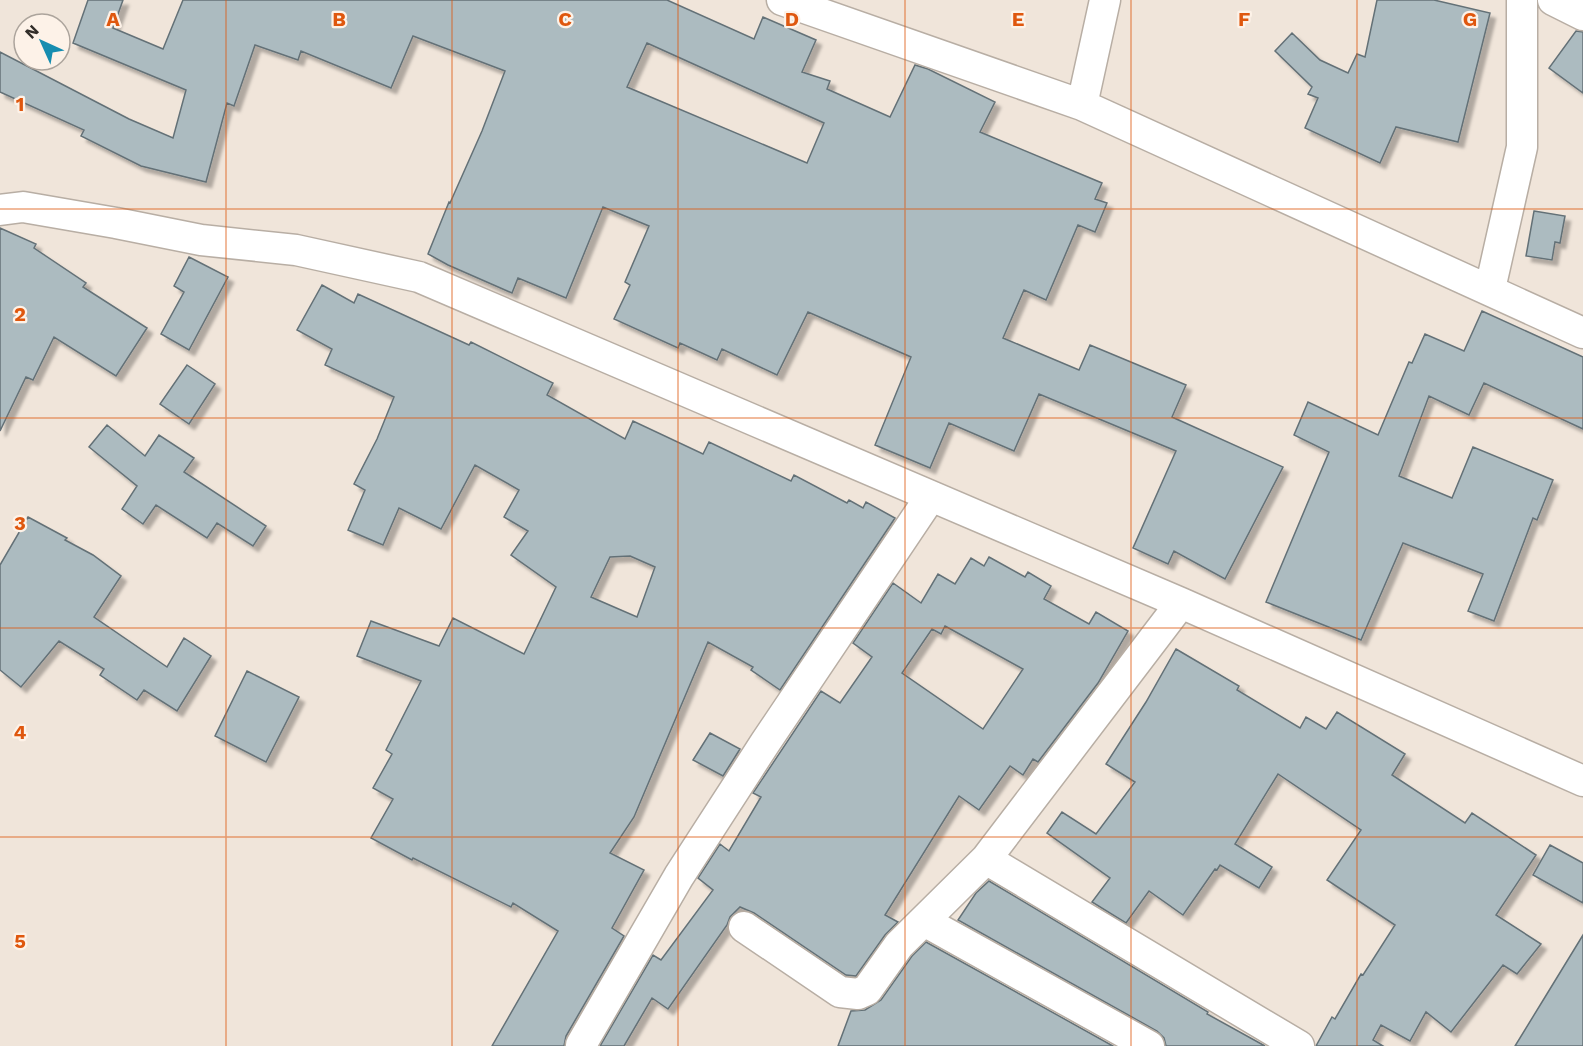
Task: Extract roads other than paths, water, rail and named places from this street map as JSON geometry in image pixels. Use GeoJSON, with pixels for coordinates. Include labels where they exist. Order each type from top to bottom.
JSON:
{"type":"FeatureCollection","features":[{"type":"Feature","properties":{"kind":"street"},"geometry":{"type":"LineString","coordinates":[[782,0],[1082,105],[1583,333]]}},
{"type":"Feature","properties":{"kind":"street"},"geometry":{"type":"LineString","coordinates":[[1082,105],[1106,0]]}},
{"type":"Feature","properties":{"kind":"street"},"geometry":{"type":"LineString","coordinates":[[1490,289],[1522,147],[1522,0]]}},
{"type":"Feature","properties":{"kind":"street"},"geometry":{"type":"LineString","coordinates":[[1553,0],[1583,15]]}},
{"type":"Feature","properties":{"kind":"street"},"geometry":{"type":"LineString","coordinates":[[0,210],[23,207],[201,240],[296,250],[418,277],[1181,603],[1583,780]]}},
{"type":"Feature","properties":{"kind":"street"},"geometry":{"type":"LineString","coordinates":[[581,1045],[679,876],[931,496]]}},
{"type":"Feature","properties":{"kind":"street"},"geometry":{"type":"LineString","coordinates":[[744,927],[840,992],[858,994],[867,990],[899,945],[986,859],[1181,603]]}},
{"type":"Feature","properties":{"kind":"street"},"geometry":{"type":"LineString","coordinates":[[986,859],[1299,1046]]}},
{"type":"Feature","properties":{"kind":"street"},"geometry":{"type":"LineString","coordinates":[[924,921],[1149,1046]]}}]}
